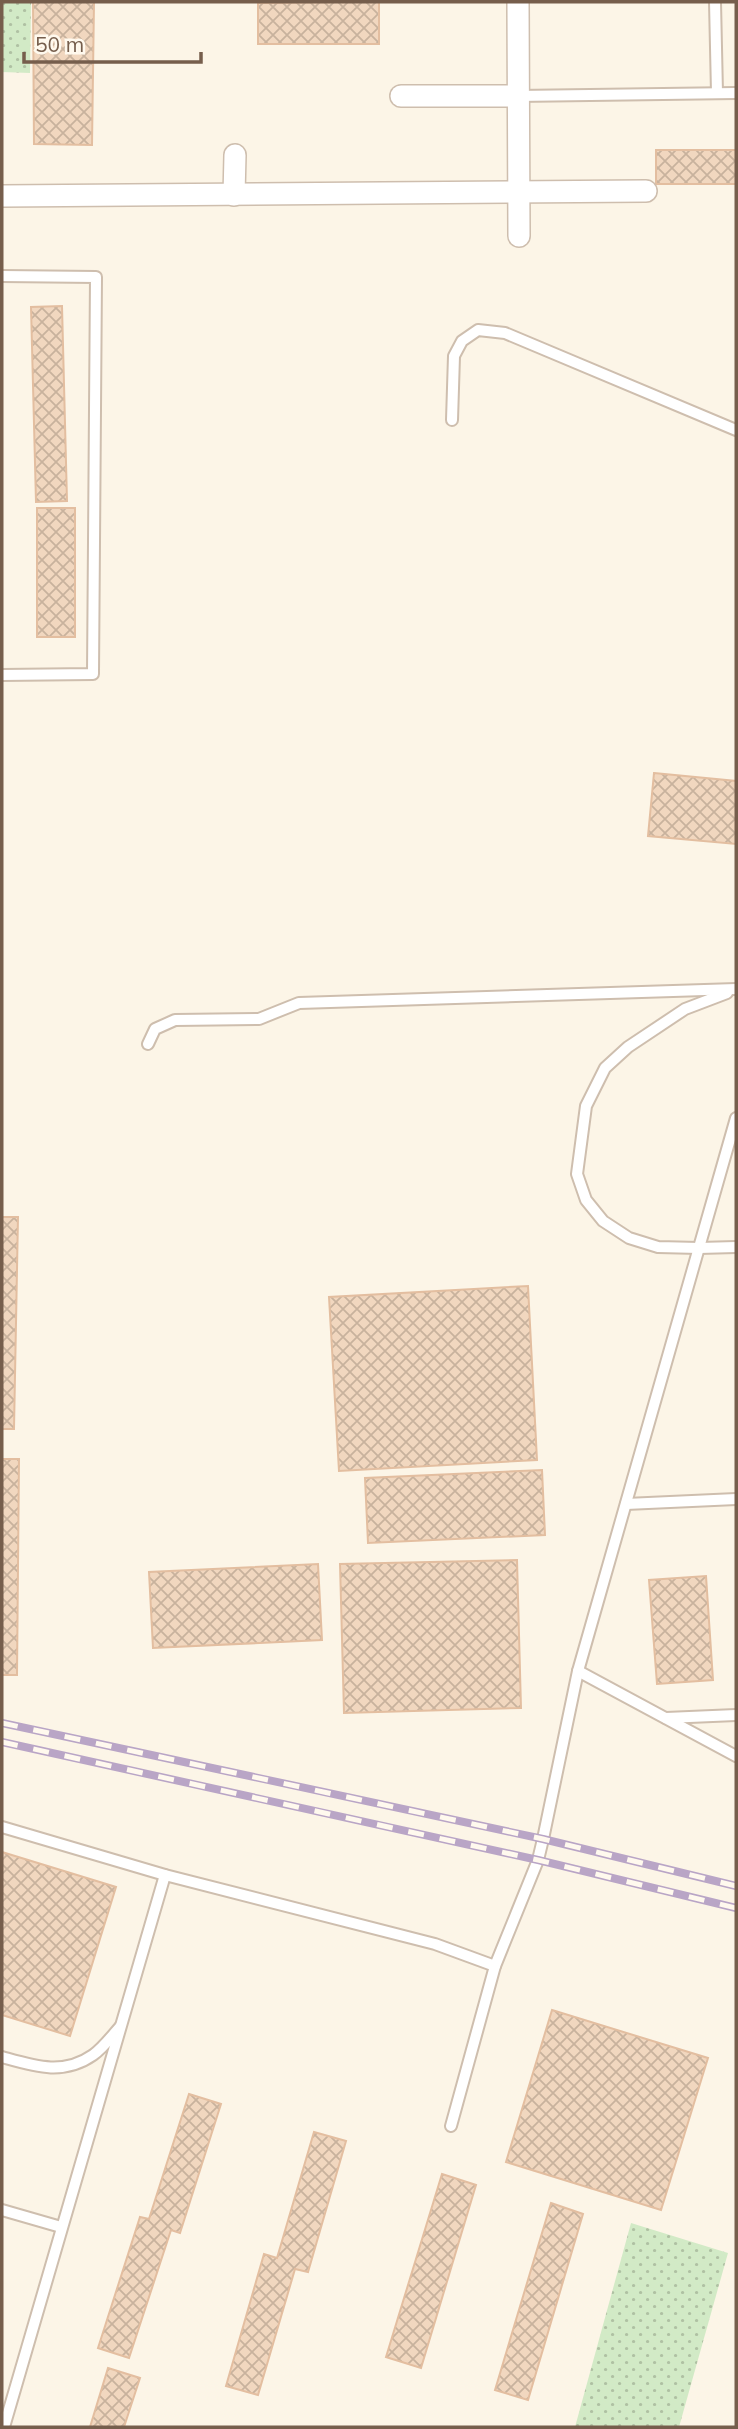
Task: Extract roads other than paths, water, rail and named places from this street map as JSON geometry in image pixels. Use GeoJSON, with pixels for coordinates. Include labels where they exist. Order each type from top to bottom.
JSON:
{"type":"FeatureCollection","features":[{"type":"Feature","properties":{"kind":"street"},"geometry":{"type":"LineString","coordinates":[[517,2],[519,236]]}},
{"type":"Feature","properties":{"kind":"street"},"geometry":{"type":"LineString","coordinates":[[401,96],[517,96]]}},
{"type":"Feature","properties":{"kind":"street"},"geometry":{"type":"LineString","coordinates":[[234,195],[235,155]]}},
{"type":"Feature","properties":{"kind":"street"},"geometry":{"type":"LineString","coordinates":[[2,197],[646,191]]}},
{"type":"Feature","properties":{"kind":"lane"},"geometry":{"type":"LineString","coordinates":[[715,2],[717,93]]}},
{"type":"Feature","properties":{"kind":"lane"},"geometry":{"type":"LineString","coordinates":[[517,96],[736,93]]}},
{"type":"Feature","properties":{"kind":"lane"},"geometry":{"type":"LineString","coordinates":[[2,276],[96,276],[93,674],[2,675]]}},
{"type":"Feature","properties":{"kind":"lane"},"geometry":{"type":"LineString","coordinates":[[452,420],[454,356],[462,341],[478,330],[505,333],[736,430]]}},
{"type":"Feature","properties":{"kind":"lane"},"geometry":{"type":"LineString","coordinates":[[148,1044],[155,1029],[175,1020],[259,1019],[299,1003],[736,989]]}},
{"type":"Feature","properties":{"kind":"lane"},"geometry":{"type":"LineString","coordinates":[[736,989],[685,1009],[628,1047],[605,1068],[586,1106],[577,1174],[586,1200],[603,1221],[629,1238],[659,1247],[736,1247]]}},
{"type":"Feature","properties":{"kind":"lane"},"geometry":{"type":"LineString","coordinates":[[451,2126],[495,1966],[541,1849],[578,1671],[736,1118]]}},
{"type":"Feature","properties":{"kind":"lane"},"geometry":{"type":"LineString","coordinates":[[626,1504],[736,1499]]}},
{"type":"Feature","properties":{"kind":"lane"},"geometry":{"type":"LineString","coordinates":[[578,1671],[736,1756]]}},
{"type":"Feature","properties":{"kind":"lane"},"geometry":{"type":"LineString","coordinates":[[665,1718],[736,1715]]}},
{"type":"Feature","properties":{"kind":"lane"},"geometry":{"type":"LineString","coordinates":[[2,1827],[165,1875],[435,1944],[495,1966]]}},
{"type":"Feature","properties":{"kind":"lane"},"geometry":{"type":"LineString","coordinates":[[4,2427],[165,1875]]}},
{"type":"Feature","properties":{"kind":"lane"},"geometry":{"type":"LineString","coordinates":[[2,2057],[42,2069],[71,2065],[94,2055],[122,2024]]}},
{"type":"Feature","properties":{"kind":"lane"},"geometry":{"type":"LineString","coordinates":[[2,2210],[61,2227]]}},
{"type":"Feature","properties":{"kind":"railway"},"geometry":{"type":"LineString","coordinates":[[2,1723],[543,1839],[736,1886]]}},
{"type":"Feature","properties":{"kind":"railway"},"geometry":{"type":"LineString","coordinates":[[2,1742],[538,1860],[736,1908]]}}]}
